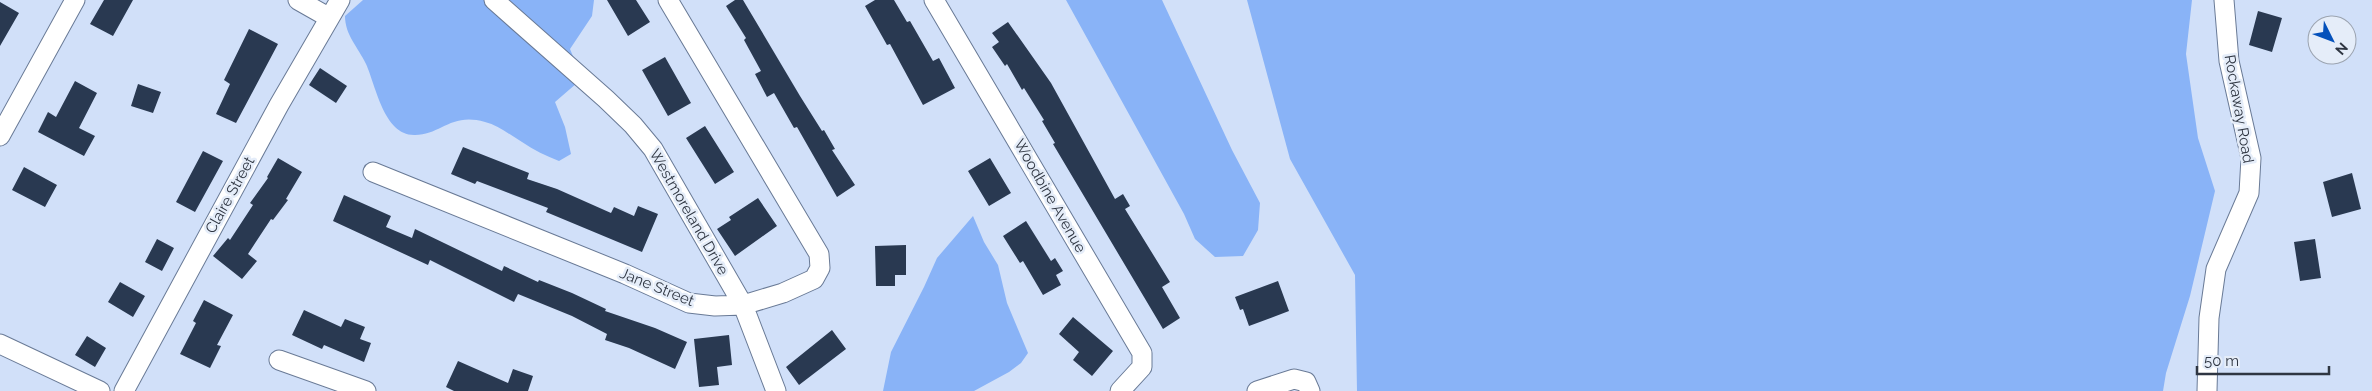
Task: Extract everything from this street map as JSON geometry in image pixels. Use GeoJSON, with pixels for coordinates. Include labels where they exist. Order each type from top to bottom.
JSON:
{"type":"FeatureCollection","features":[{"type":"Feature","properties":{"kind":"street"},"geometry":{"type":"LineString","coordinates":[[0,136],[75,0]]}},
{"type":"Feature","properties":{"kind":"street"},"geometry":{"type":"LineString","coordinates":[[298,0],[328,18]]}},
{"type":"Feature","properties":{"kind":"street","name":"Claire Street"},"geometry":{"type":"LineString","coordinates":[[124,391],[328,18],[340,0]]}},
{"type":"Feature","properties":{"kind":"street","name":"Westmoreland Drive"},"geometry":{"type":"LineString","coordinates":[[494,0],[633,125],[654,149],[743,305],[776,391]]}},
{"type":"Feature","properties":{"kind":"street","name":"Jane Street"},"geometry":{"type":"LineString","coordinates":[[373,172],[625,274],[689,303],[715,306],[743,305],[783,293],[814,279],[820,268],[820,254],[668,0]]}},
{"type":"Feature","properties":{"kind":"street","name":"Woodbine Avenue"},"geometry":{"type":"LineString","coordinates":[[934,0],[1142,353],[1142,367],[1120,391]]}},
{"type":"Feature","properties":{"kind":"street","name":"Rockaway Road"},"geometry":{"type":"LineString","coordinates":[[2207,391],[2209,318],[2216,269],[2249,194],[2250,158],[2229,61],[2224,0]]}},
{"type":"Feature","properties":{"kind":"street"},"geometry":{"type":"LineString","coordinates":[[0,344],[100,391]]}},
{"type":"Feature","properties":{"kind":"street"},"geometry":{"type":"LineString","coordinates":[[279,360],[366,391]]}},
{"type":"Feature","properties":{"kind":"street"},"geometry":{"type":"LineString","coordinates":[[1257,391],[1294,379],[1306,382],[1310,391]]}},
{"type":"Feature","properties":{"kind":"shaded area"},"geometry":{"type":"Polygon","coordinates":[[[363,0],[594,0],[592,16],[570,49],[577,66],[577,83],[555,102],[565,127],[571,154],[559,161],[536,150],[495,125],[473,120],[455,122],[424,134],[404,133],[389,119],[366,64],[347,29],[345,16],[363,0]]]}},
{"type":"Feature","properties":{"kind":"shaded area"},"geometry":{"type":"Polygon","coordinates":[[[1066,0],[1162,0],[1232,150],[1260,203],[1258,230],[1243,256],[1215,257],[1195,239],[1184,214],[1066,0]]]}},
{"type":"Feature","properties":{"kind":"shaded area"},"geometry":{"type":"Polygon","coordinates":[[[1247,0],[2192,0],[2186,54],[2198,138],[2215,191],[2190,296],[2166,373],[2163,391],[1357,391],[1355,275],[1290,159],[1247,0]]]}},
{"type":"Feature","properties":{"kind":"shaded area"},"geometry":{"type":"Polygon","coordinates":[[[973,216],[984,242],[998,265],[1007,303],[1028,353],[1021,363],[1009,372],[974,391],[883,391],[891,352],[937,258],[973,216]]]}},
{"type":"Feature","properties":{"kind":"building"},"geometry":{"type":"Polygon","coordinates":[[[104,0],[133,0],[113,36],[90,24],[104,0]]]}},
{"type":"Feature","properties":{"kind":"building"},"geometry":{"type":"Polygon","coordinates":[[[607,0],[636,0],[650,22],[628,36],[607,0]]]}},
{"type":"Feature","properties":{"kind":"building"},"geometry":{"type":"Polygon","coordinates":[[[735,0],[743,0],[800,96],[822,131],[824,130],[835,149],[832,150],[855,185],[837,197],[797,127],[794,128],[774,93],[767,97],[755,74],[761,71],[744,40],[746,38],[726,6],[735,0]]]}},
{"type":"Feature","properties":{"kind":"building"},"geometry":{"type":"Polygon","coordinates":[[[875,0],[894,0],[907,22],[910,21],[933,61],[939,58],[955,88],[923,105],[890,44],[887,45],[865,6],[875,0]]]}},
{"type":"Feature","properties":{"kind":"building"},"geometry":{"type":"Polygon","coordinates":[[[0,2],[19,13],[0,46],[0,2]]]}},
{"type":"Feature","properties":{"kind":"building"},"geometry":{"type":"Polygon","coordinates":[[[2258,11],[2282,18],[2272,52],[2249,45],[2258,11]]]}},
{"type":"Feature","properties":{"kind":"building"},"geometry":{"type":"Polygon","coordinates":[[[1008,22],[1051,83],[1115,199],[1123,194],[1130,206],[1125,209],[1170,282],[1162,287],[1180,318],[1163,329],[1053,144],[1055,143],[1042,121],[1044,120],[1024,88],[1022,90],[1007,64],[1005,66],[992,47],[999,42],[992,33],[1008,22]]]}},
{"type":"Feature","properties":{"kind":"building"},"geometry":{"type":"Polygon","coordinates":[[[249,29],[278,44],[236,123],[216,114],[230,84],[224,80],[249,29]]]}},
{"type":"Feature","properties":{"kind":"building"},"geometry":{"type":"Polygon","coordinates":[[[665,57],[691,103],[668,116],[642,70],[665,57]]]}},
{"type":"Feature","properties":{"kind":"building"},"geometry":{"type":"Polygon","coordinates":[[[320,68],[347,86],[336,103],[309,85],[320,68]]]}},
{"type":"Feature","properties":{"kind":"building"},"geometry":{"type":"Polygon","coordinates":[[[75,81],[97,93],[79,128],[95,136],[84,156],[38,132],[48,112],[56,117],[75,81]]]}},
{"type":"Feature","properties":{"kind":"building"},"geometry":{"type":"Polygon","coordinates":[[[138,84],[161,92],[153,113],[131,106],[138,84]]]}},
{"type":"Feature","properties":{"kind":"building"},"geometry":{"type":"Polygon","coordinates":[[[705,126],[734,172],[715,184],[686,138],[705,126]]]}},
{"type":"Feature","properties":{"kind":"building"},"geometry":{"type":"Polygon","coordinates":[[[463,147],[529,173],[527,179],[557,189],[611,213],[614,207],[634,216],[638,206],[658,214],[642,252],[546,212],[548,208],[477,181],[475,184],[451,174],[463,147]]]}},
{"type":"Feature","properties":{"kind":"building"},"geometry":{"type":"Polygon","coordinates":[[[203,151],[223,161],[195,212],[176,202],[203,151]]]}},
{"type":"Feature","properties":{"kind":"building"},"geometry":{"type":"Polygon","coordinates":[[[278,158],[302,172],[286,199],[288,200],[273,220],[271,219],[248,254],[257,261],[242,279],[213,256],[228,238],[230,240],[253,205],[250,203],[268,178],[278,158]]]}},
{"type":"Feature","properties":{"kind":"building"},"geometry":{"type":"Polygon","coordinates":[[[990,158],[1011,193],[989,206],[968,171],[990,158]]]}},
{"type":"Feature","properties":{"kind":"building"},"geometry":{"type":"Polygon","coordinates":[[[24,167],[57,185],[45,207],[12,190],[24,167]]]}},
{"type":"Feature","properties":{"kind":"building"},"geometry":{"type":"Polygon","coordinates":[[[2352,173],[2361,209],[2332,217],[2323,182],[2352,173]]]}},
{"type":"Feature","properties":{"kind":"building"},"geometry":{"type":"Polygon","coordinates":[[[344,195],[391,216],[386,227],[412,238],[415,229],[502,271],[504,266],[538,282],[539,280],[572,293],[606,309],[605,311],[655,328],[687,342],[675,369],[629,348],[605,340],[607,334],[572,316],[518,294],[514,302],[430,260],[428,265],[333,221],[344,195]]]}},
{"type":"Feature","properties":{"kind":"building"},"geometry":{"type":"Polygon","coordinates":[[[758,198],[777,226],[735,256],[717,229],[731,220],[729,217],[758,198]]]}},
{"type":"Feature","properties":{"kind":"building"},"geometry":{"type":"Polygon","coordinates":[[[1026,221],[1051,261],[1055,258],[1063,271],[1056,275],[1061,285],[1043,295],[1023,261],[1020,263],[1003,236],[1026,221]]]}},
{"type":"Feature","properties":{"kind":"building"},"geometry":{"type":"Polygon","coordinates":[[[157,239],[174,248],[162,271],[145,262],[157,239]]]}},
{"type":"Feature","properties":{"kind":"building"},"geometry":{"type":"Polygon","coordinates":[[[2315,239],[2321,278],[2300,281],[2294,242],[2315,239]]]}},
{"type":"Feature","properties":{"kind":"building"},"geometry":{"type":"Polygon","coordinates":[[[906,245],[906,275],[895,275],[895,286],[876,286],[875,246],[906,245]]]}},
{"type":"Feature","properties":{"kind":"building"},"geometry":{"type":"Polygon","coordinates":[[[1278,281],[1289,311],[1249,326],[1243,309],[1240,310],[1235,297],[1278,281]]]}},
{"type":"Feature","properties":{"kind":"building"},"geometry":{"type":"Polygon","coordinates":[[[120,282],[145,296],[133,317],[108,302],[120,282]]]}},
{"type":"Feature","properties":{"kind":"building"},"geometry":{"type":"Polygon","coordinates":[[[204,300],[233,315],[217,345],[221,346],[210,368],[180,354],[196,323],[193,321],[204,300]]]}},
{"type":"Feature","properties":{"kind":"building"},"geometry":{"type":"Polygon","coordinates":[[[304,310],[341,327],[345,319],[365,327],[360,339],[371,343],[364,362],[324,345],[322,349],[292,335],[304,310]]]}},
{"type":"Feature","properties":{"kind":"building"},"geometry":{"type":"Polygon","coordinates":[[[1073,317],[1113,351],[1092,376],[1073,360],[1079,352],[1059,334],[1073,317]]]}},
{"type":"Feature","properties":{"kind":"building"},"geometry":{"type":"Polygon","coordinates":[[[832,330],[846,349],[799,385],[786,367],[832,330]]]}},
{"type":"Feature","properties":{"kind":"building"},"geometry":{"type":"Polygon","coordinates":[[[729,335],[732,365],[717,367],[719,385],[699,387],[694,339],[729,335]]]}},
{"type":"Feature","properties":{"kind":"building"},"geometry":{"type":"Polygon","coordinates":[[[87,336],[106,348],[95,367],[75,355],[87,336]]]}},
{"type":"Feature","properties":{"kind":"building"},"geometry":{"type":"Polygon","coordinates":[[[458,361],[508,383],[513,369],[533,376],[528,391],[454,391],[446,387],[458,361]]]}}]}
